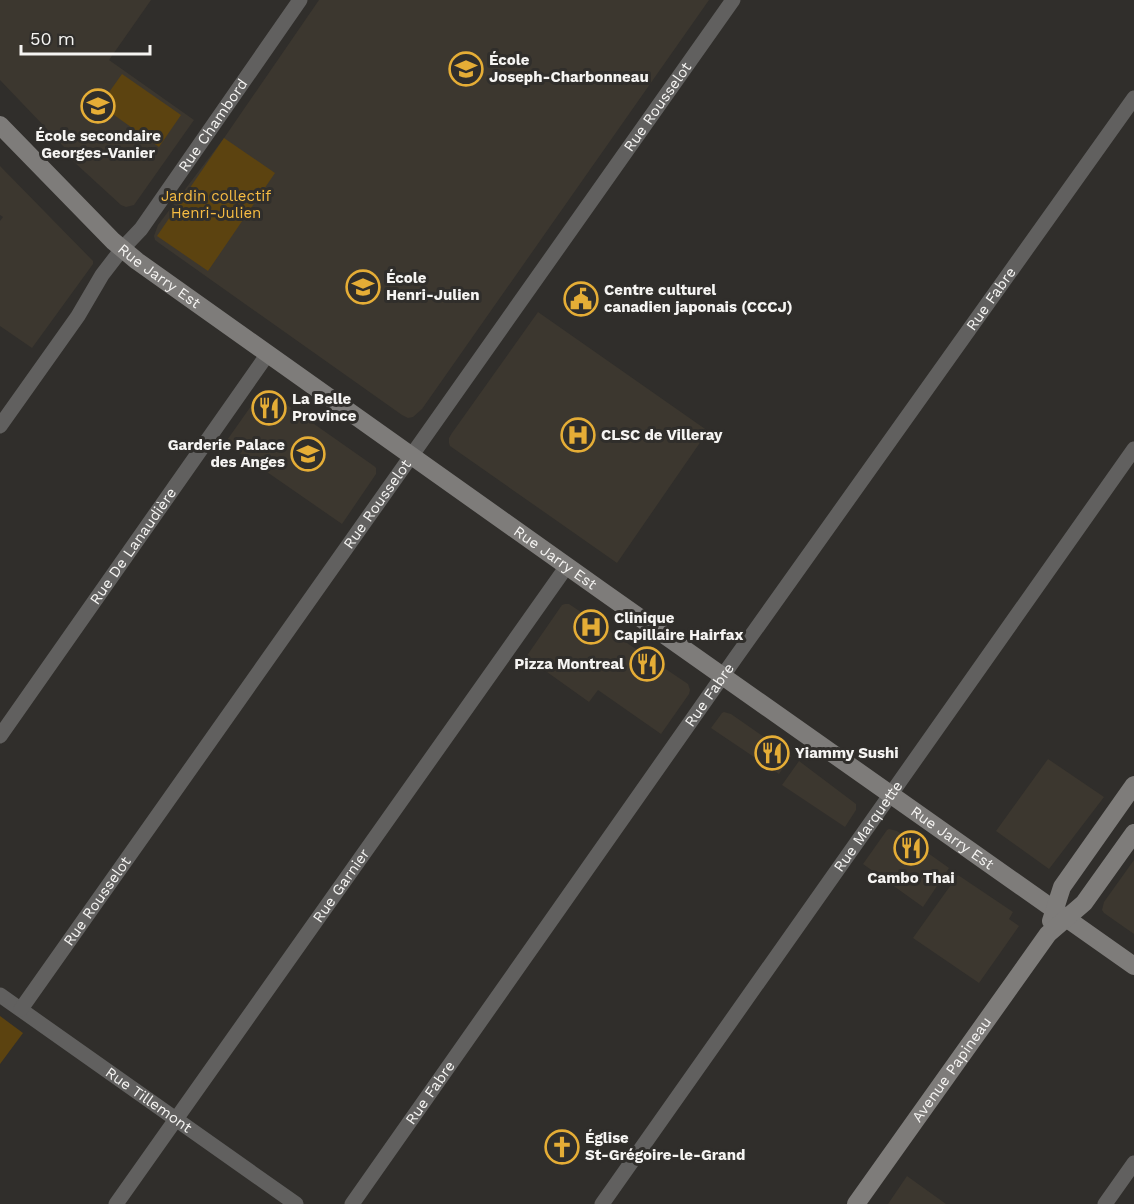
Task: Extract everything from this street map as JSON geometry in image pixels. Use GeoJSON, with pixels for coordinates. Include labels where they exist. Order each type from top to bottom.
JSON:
{"type":"FeatureCollection","features":[{"type":"Feature","properties":{"kind":"main road","name":"Rue Jarry Est"},"geometry":{"type":"LineString","coordinates":[[0,125],[122,249],[267,355],[1134,966]]}},
{"type":"Feature","properties":{"kind":"main road","name":"Avenue Papineau"},"geometry":{"type":"LineString","coordinates":[[856,1204],[1048,934],[1061,913],[1062,887],[1134,785]]}},
{"type":"Feature","properties":{"kind":"main road","name":"Avenue Papineau"},"geometry":{"type":"LineString","coordinates":[[1061,913],[1084,903],[1134,833]]}},
{"type":"Feature","properties":{"kind":"street","name":"Rue Chambord"},"geometry":{"type":"LineString","coordinates":[[0,426],[78,316],[102,275],[145,223],[300,0]]}},
{"type":"Feature","properties":{"kind":"street","name":"Rue Rousselot"},"geometry":{"type":"LineString","coordinates":[[21,1009],[733,0]]}},
{"type":"Feature","properties":{"kind":"street","name":"Rue Fabre"},"geometry":{"type":"LineString","coordinates":[[352,1204],[723,676],[1134,99]]}},
{"type":"Feature","properties":{"kind":"street","name":"Rue De Lanaudière"},"geometry":{"type":"LineString","coordinates":[[0,736],[267,355]]}},
{"type":"Feature","properties":{"kind":"street","name":"Rue Marquette"},"geometry":{"type":"LineString","coordinates":[[602,1204],[1134,449]]}},
{"type":"Feature","properties":{"kind":"street","name":"Rue Garnier"},"geometry":{"type":"LineString","coordinates":[[116,1204],[567,566]]}},
{"type":"Feature","properties":{"kind":"street","name":"Rue Tillemont"},"geometry":{"type":"LineString","coordinates":[[0,995],[296,1204]]}},
{"type":"Feature","properties":{"kind":"street"},"geometry":{"type":"LineString","coordinates":[[1105,1204],[1134,1163]]}},
{"type":"Feature","properties":{"kind":"shaded area","name":"École secondaire Georges-Vanier"},"geometry":{"type":"Polygon","coordinates":[[[0,0],[151,0],[109,60],[194,120],[134,205],[126,207],[121,205],[62,151],[64,147],[0,80],[0,0]]]}},
{"type":"Feature","properties":{"kind":"shaded area"},"geometry":{"type":"Polygon","coordinates":[[[319,0],[709,0],[422,409],[413,417],[408,418],[402,415],[159,243],[154,236],[158,225],[224,138],[319,0]]]}},
{"type":"Feature","properties":{"kind":"shaded area"},"geometry":{"type":"Polygon","coordinates":[[[0,166],[93,261],[32,348],[0,326],[0,221],[3,217],[0,215],[0,166]]]}},
{"type":"Feature","properties":{"kind":"shaded area","name":"CLSC de Villeray"},"geometry":{"type":"Polygon","coordinates":[[[538,312],[708,431],[617,563],[450,446],[449,443],[452,433],[538,312]]]}},
{"type":"Feature","properties":{"kind":"shaded area"},"geometry":{"type":"Polygon","coordinates":[[[264,390],[376,468],[376,474],[342,524],[225,443],[264,390]]]}},
{"type":"Feature","properties":{"kind":"shaded area"},"geometry":{"type":"Polygon","coordinates":[[[569,604],[688,684],[689,694],[661,734],[598,690],[589,702],[526,657],[562,605],[569,604]]]}},
{"type":"Feature","properties":{"kind":"shaded area"},"geometry":{"type":"Polygon","coordinates":[[[724,712],[731,714],[791,756],[779,774],[711,728],[724,712]]]}},
{"type":"Feature","properties":{"kind":"shaded area"},"geometry":{"type":"Polygon","coordinates":[[[1048,759],[1104,797],[1049,869],[996,831],[1048,759]]]}},
{"type":"Feature","properties":{"kind":"shaded area"},"geometry":{"type":"Polygon","coordinates":[[[799,761],[856,804],[856,810],[845,827],[782,785],[799,761]]]}},
{"type":"Feature","properties":{"kind":"shaded area"},"geometry":{"type":"Polygon","coordinates":[[[889,829],[897,831],[949,868],[923,907],[863,864],[889,829]]]}},
{"type":"Feature","properties":{"kind":"shaded area"},"geometry":{"type":"Polygon","coordinates":[[[1134,860],[1134,934],[1102,910],[1104,902],[1134,860]]]}},
{"type":"Feature","properties":{"kind":"shaded area"},"geometry":{"type":"Polygon","coordinates":[[[958,875],[1013,912],[1009,919],[1019,926],[979,983],[913,938],[958,875]]]}},
{"type":"Feature","properties":{"kind":"shaded area"},"geometry":{"type":"Polygon","coordinates":[[[907,1176],[946,1204],[888,1204],[907,1176]]]}},
{"type":"Feature","properties":{"kind":"green space"},"geometry":{"type":"Polygon","coordinates":[[[122,74],[181,115],[159,147],[100,105],[122,74]]]}},
{"type":"Feature","properties":{"kind":"green space","name":"Jardin collectif Henri-Julien"},"geometry":{"type":"Polygon","coordinates":[[[224,138],[275,173],[208,271],[157,236],[224,138]]]}},
{"type":"Feature","properties":{"kind":"green space"},"geometry":{"type":"Polygon","coordinates":[[[0,1016],[23,1033],[0,1064],[0,1016]]]}},
{"type":"Feature","properties":{"kind":"place","name":"École Joseph-Charbonneau"},"geometry":{"type":"Point","coordinates":[466,69]}},
{"type":"Feature","properties":{"kind":"place","name":"École secondaire Georges-Vanier"},"geometry":{"type":"Point","coordinates":[98,106]}},
{"type":"Feature","properties":{"kind":"place","name":"École Henri-Julien"},"geometry":{"type":"Point","coordinates":[363,287]}},
{"type":"Feature","properties":{"kind":"place","name":"Centre culturel canadien japonais (CCCJ)"},"geometry":{"type":"Point","coordinates":[581,299]}},
{"type":"Feature","properties":{"kind":"place","name":"La Belle Province"},"geometry":{"type":"Point","coordinates":[269,408]}},
{"type":"Feature","properties":{"kind":"place","name":"CLSC de Villeray"},"geometry":{"type":"Point","coordinates":[578,435]}},
{"type":"Feature","properties":{"kind":"place","name":"Garderie Palace des Anges"},"geometry":{"type":"Point","coordinates":[308,454]}},
{"type":"Feature","properties":{"kind":"place","name":"Clinique Capillaire Hairfax"},"geometry":{"type":"Point","coordinates":[591,627]}},
{"type":"Feature","properties":{"kind":"place","name":"Pizza Montreal"},"geometry":{"type":"Point","coordinates":[647,664]}},
{"type":"Feature","properties":{"kind":"place","name":"Yiammy Sushi"},"geometry":{"type":"Point","coordinates":[772,753]}},
{"type":"Feature","properties":{"kind":"place","name":"Cambo Thai"},"geometry":{"type":"Point","coordinates":[911,848]}},
{"type":"Feature","properties":{"kind":"place","name":"Église St-Grégoire-le-Grand"},"geometry":{"type":"Point","coordinates":[562,1147]}}]}
